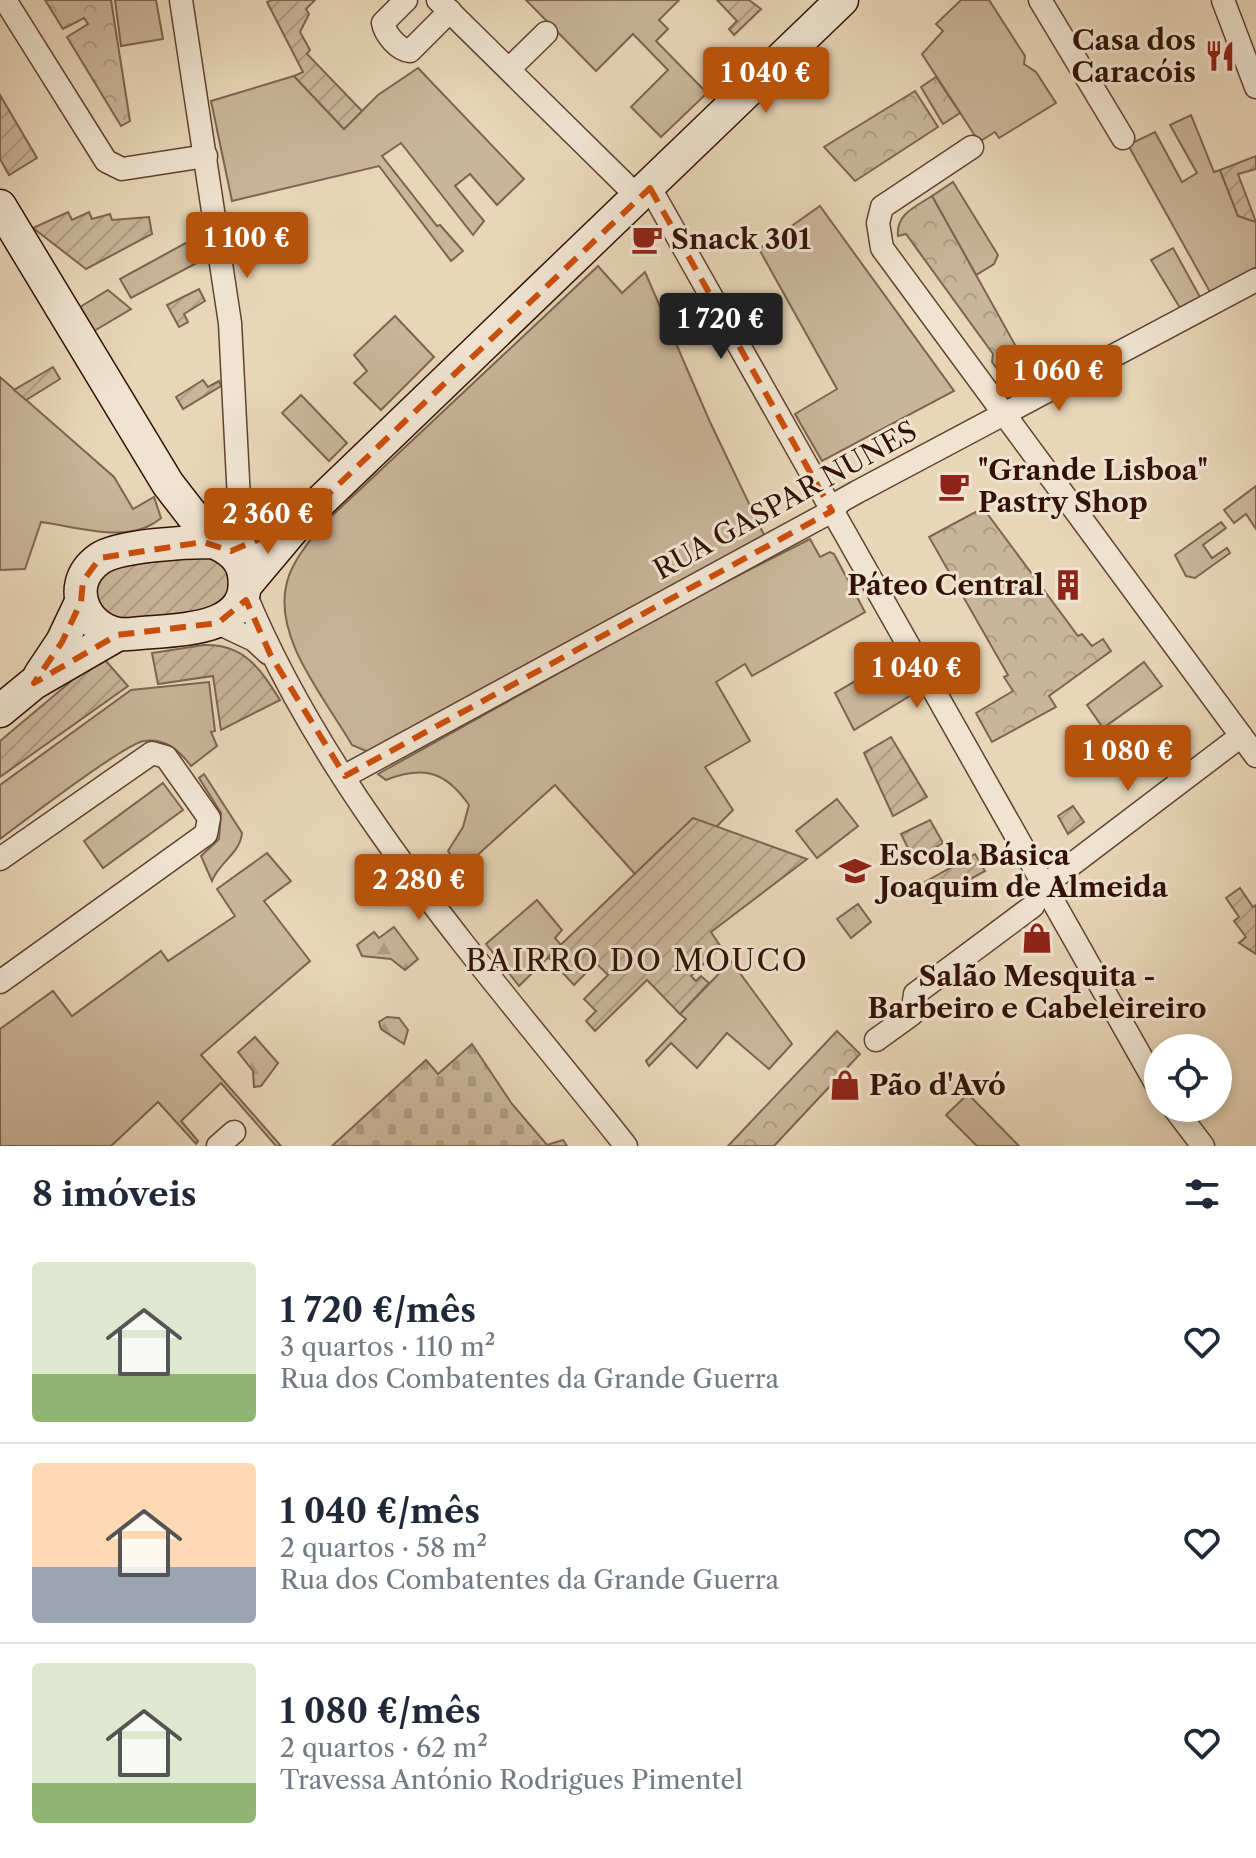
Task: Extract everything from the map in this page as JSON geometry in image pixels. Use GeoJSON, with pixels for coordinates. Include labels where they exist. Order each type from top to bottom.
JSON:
{"type":"FeatureCollection","features":[{"type":"Feature","properties":{"kind":"main road"},"geometry":{"type":"LineString","coordinates":[[0,711],[34,683],[117,635],[218,623],[235,611],[245,589],[298,523],[645,193],[842,0]]}},
{"type":"Feature","properties":{"kind":"main road"},"geometry":{"type":"LineString","coordinates":[[0,206],[168,484],[232,540],[245,589]]}},
{"type":"Feature","properties":{"kind":"main road"},"geometry":{"type":"LineString","coordinates":[[164,547],[173,513],[168,484]]}},
{"type":"Feature","properties":{"kind":"main road"},"geometry":{"type":"LineString","coordinates":[[34,683],[62,642],[81,602],[83,581],[100,558],[164,547],[270,537],[298,523]]}},
{"type":"Feature","properties":{"kind":"main road"},"geometry":{"type":"LineString","coordinates":[[81,602],[98,628],[117,635]]}},
{"type":"Feature","properties":{"kind":"street"},"geometry":{"type":"LineString","coordinates":[[5,0],[106,161],[122,169],[206,156]]}},
{"type":"Feature","properties":{"kind":"street"},"geometry":{"type":"LineString","coordinates":[[181,0],[230,323],[232,540]]}},
{"type":"Feature","properties":{"kind":"street"},"geometry":{"type":"LineString","coordinates":[[406,0],[383,23],[385,30],[403,50],[410,51],[444,6],[645,193],[832,511],[1144,1063]]}},
{"type":"Feature","properties":{"kind":"street"},"geometry":{"type":"LineString","coordinates":[[1040,0],[1123,138]]}},
{"type":"Feature","properties":{"kind":"street"},"geometry":{"type":"LineString","coordinates":[[1223,0],[1256,87]]}},
{"type":"Feature","properties":{"kind":"street"},"geometry":{"type":"LineString","coordinates":[[509,69],[546,33]]}},
{"type":"Feature","properties":{"kind":"street"},"geometry":{"type":"LineString","coordinates":[[972,147],[882,207],[879,236],[889,259],[1256,756]]}},
{"type":"Feature","properties":{"kind":"street","name":"RUA GASPAR NUNES"},"geometry":{"type":"LineString","coordinates":[[345,776],[832,511],[841,501],[857,492],[1256,280]]}},
{"type":"Feature","properties":{"kind":"street"},"geometry":{"type":"LineString","coordinates":[[245,589],[271,656],[387,843],[626,1146]]}},
{"type":"Feature","properties":{"kind":"street"},"geometry":{"type":"LineString","coordinates":[[218,623],[254,640],[271,656]]}},
{"type":"Feature","properties":{"kind":"street"},"geometry":{"type":"LineString","coordinates":[[876,1040],[912,1014],[915,994],[1033,906],[1042,887],[1241,736]]}},
{"type":"Feature","properties":{"kind":"street"},"geometry":{"type":"LineString","coordinates":[[0,859],[152,753],[166,757],[209,818],[206,834],[0,982]]}},
{"type":"Feature","properties":{"kind":"street"},"geometry":{"type":"LineString","coordinates":[[1185,1122],[1203,1146]]}},
{"type":"Feature","properties":{"kind":"highlighted area"},"geometry":{"type":"Polygon","coordinates":[[[650,188],[832,511],[345,776],[271,656],[246,600],[218,623],[117,635],[34,683],[62,642],[81,602],[83,581],[100,558],[203,542],[231,551],[298,523],[650,188]]]}},
{"type":"Feature","properties":{"kind":"green space"},"geometry":{"type":"Polygon","coordinates":[[[45,0],[111,0],[130,121],[121,126],[67,37],[88,24],[84,18],[63,29],[45,0]]]}},
{"type":"Feature","properties":{"kind":"green space"},"geometry":{"type":"Polygon","coordinates":[[[115,0],[156,0],[163,39],[121,46],[115,0]]]}},
{"type":"Feature","properties":{"kind":"green space"},"geometry":{"type":"Polygon","coordinates":[[[315,0],[306,9],[309,14],[300,32],[310,50],[307,54],[362,111],[344,129],[294,76],[303,72],[267,2],[315,0]]]}},
{"type":"Feature","properties":{"kind":"green space"},"geometry":{"type":"Polygon","coordinates":[[[526,0],[679,0],[659,20],[668,29],[656,41],[707,93],[661,137],[631,107],[668,70],[633,34],[596,71],[526,0]]]}},
{"type":"Feature","properties":{"kind":"green space"},"geometry":{"type":"Polygon","coordinates":[[[717,0],[749,0],[761,9],[734,35],[729,29],[737,21],[717,0]]]}},
{"type":"Feature","properties":{"kind":"green space"},"geometry":{"type":"Polygon","coordinates":[[[961,0],[989,0],[1025,56],[1024,64],[1036,72],[1056,103],[999,138],[995,132],[979,142],[922,54],[943,31],[936,24],[961,0]]]}},
{"type":"Feature","properties":{"kind":"green space"},"geometry":{"type":"Polygon","coordinates":[[[418,68],[524,179],[497,205],[470,174],[455,186],[484,221],[473,235],[401,143],[382,156],[437,226],[440,225],[463,251],[451,261],[379,166],[232,201],[211,101],[294,76],[344,129],[378,95],[418,68]]]}},
{"type":"Feature","properties":{"kind":"green space"},"geometry":{"type":"Polygon","coordinates":[[[936,77],[960,113],[943,124],[921,87],[936,77]]]}},
{"type":"Feature","properties":{"kind":"green space"},"geometry":{"type":"Polygon","coordinates":[[[915,91],[938,127],[855,181],[824,147],[915,91]]]}},
{"type":"Feature","properties":{"kind":"green space"},"geometry":{"type":"Polygon","coordinates":[[[0,95],[37,158],[9,175],[0,159],[0,95]]]}},
{"type":"Feature","properties":{"kind":"green space"},"geometry":{"type":"Polygon","coordinates":[[[1191,115],[1214,172],[1220,170],[1238,216],[1256,222],[1256,267],[1210,292],[1128,145],[1155,132],[1182,182],[1197,173],[1170,125],[1191,115]]]}},
{"type":"Feature","properties":{"kind":"green space"},"geometry":{"type":"Polygon","coordinates":[[[1256,156],[1256,169],[1238,174],[1256,222],[1238,216],[1220,170],[1256,156]]]}},
{"type":"Feature","properties":{"kind":"green space"},"geometry":{"type":"Polygon","coordinates":[[[953,182],[998,255],[994,264],[976,275],[932,196],[953,182]]]}},
{"type":"Feature","properties":{"kind":"green space"},"geometry":{"type":"Polygon","coordinates":[[[932,196],[1029,370],[1015,379],[1003,377],[992,362],[993,354],[906,234],[898,236],[903,217],[932,196]]]}},
{"type":"Feature","properties":{"kind":"green space"},"geometry":{"type":"Polygon","coordinates":[[[820,206],[954,391],[822,461],[795,414],[837,389],[759,249],[820,206]]]}},
{"type":"Feature","properties":{"kind":"green space"},"geometry":{"type":"Polygon","coordinates":[[[68,212],[72,220],[89,212],[92,219],[110,214],[112,220],[149,217],[152,234],[86,269],[33,228],[68,212]]]}},
{"type":"Feature","properties":{"kind":"green space"},"geometry":{"type":"Polygon","coordinates":[[[204,233],[208,257],[131,298],[120,279],[204,233]]]}},
{"type":"Feature","properties":{"kind":"green space"},"geometry":{"type":"Polygon","coordinates":[[[1173,248],[1200,297],[1180,308],[1151,260],[1173,248]]]}},
{"type":"Feature","properties":{"kind":"green space"},"geometry":{"type":"Polygon","coordinates":[[[598,266],[622,293],[645,272],[710,422],[765,537],[368,752],[352,745],[294,645],[284,603],[292,568],[319,528],[598,266]]]}},
{"type":"Feature","properties":{"kind":"green space"},"geometry":{"type":"Polygon","coordinates":[[[199,289],[205,301],[184,314],[188,322],[179,327],[167,305],[199,289]]]}},
{"type":"Feature","properties":{"kind":"green space"},"geometry":{"type":"Polygon","coordinates":[[[108,290],[131,309],[94,331],[80,307],[108,290]]]}},
{"type":"Feature","properties":{"kind":"green space"},"geometry":{"type":"Polygon","coordinates":[[[395,316],[434,357],[381,410],[354,383],[367,371],[354,355],[395,316]]]}},
{"type":"Feature","properties":{"kind":"green space"},"geometry":{"type":"Polygon","coordinates":[[[53,367],[60,379],[26,400],[14,390],[53,367]]]}},
{"type":"Feature","properties":{"kind":"green space"},"geometry":{"type":"Polygon","coordinates":[[[0,377],[114,477],[133,509],[154,497],[161,518],[135,531],[119,532],[41,522],[25,569],[0,570],[0,377]]]}},
{"type":"Feature","properties":{"kind":"green space"},"geometry":{"type":"Polygon","coordinates":[[[203,380],[208,387],[219,381],[221,386],[183,409],[176,397],[203,380]]]}},
{"type":"Feature","properties":{"kind":"green space"},"geometry":{"type":"Polygon","coordinates":[[[301,395],[347,443],[329,461],[282,413],[301,395]]]}},
{"type":"Feature","properties":{"kind":"green space"},"geometry":{"type":"Polygon","coordinates":[[[1256,486],[1256,529],[1246,514],[1234,523],[1224,510],[1256,486]]]}},
{"type":"Feature","properties":{"kind":"green space"},"geometry":{"type":"Polygon","coordinates":[[[983,508],[1078,636],[1082,634],[1092,646],[1103,639],[1111,651],[1049,696],[1056,707],[992,742],[976,713],[1013,691],[1004,677],[1008,675],[929,537],[983,508]]]}},
{"type":"Feature","properties":{"kind":"green space"},"geometry":{"type":"Polygon","coordinates":[[[1221,522],[1226,528],[1203,545],[1212,558],[1227,548],[1230,553],[1195,578],[1186,576],[1175,555],[1221,522]]]}},
{"type":"Feature","properties":{"kind":"green space"},"geometry":{"type":"Polygon","coordinates":[[[810,539],[820,557],[830,552],[834,554],[865,612],[752,676],[745,664],[716,682],[750,741],[705,767],[733,810],[716,827],[693,819],[635,874],[555,785],[461,870],[448,851],[463,827],[469,805],[460,794],[434,774],[412,773],[386,780],[378,774],[686,602],[810,539]]]}},
{"type":"Feature","properties":{"kind":"green space"},"geometry":{"type":"Polygon","coordinates":[[[210,554],[227,562],[232,597],[216,608],[125,621],[103,611],[95,593],[104,572],[116,566],[210,554]]]}},
{"type":"Feature","properties":{"kind":"green space"},"geometry":{"type":"Polygon","coordinates":[[[204,645],[230,649],[250,660],[280,700],[221,730],[213,676],[158,684],[152,653],[204,645]]]}},
{"type":"Feature","properties":{"kind":"green space"},"geometry":{"type":"Polygon","coordinates":[[[893,659],[913,694],[854,730],[835,693],[893,659]]]}},
{"type":"Feature","properties":{"kind":"green space"},"geometry":{"type":"Polygon","coordinates":[[[105,660],[128,686],[0,777],[0,741],[82,672],[105,660]]]}},
{"type":"Feature","properties":{"kind":"green space"},"geometry":{"type":"Polygon","coordinates":[[[1144,662],[1162,686],[1103,728],[1087,705],[1144,662]]]}},
{"type":"Feature","properties":{"kind":"green space"},"geometry":{"type":"Polygon","coordinates":[[[209,682],[215,731],[211,732],[217,746],[191,766],[165,743],[144,741],[133,745],[96,768],[0,839],[0,785],[131,690],[209,682]]]}},
{"type":"Feature","properties":{"kind":"green space"},"geometry":{"type":"Polygon","coordinates":[[[891,737],[927,797],[893,816],[864,753],[891,737]]]}},
{"type":"Feature","properties":{"kind":"green space"},"geometry":{"type":"Polygon","coordinates":[[[204,774],[242,833],[237,847],[212,881],[201,856],[219,839],[221,813],[199,778],[204,774]]]}},
{"type":"Feature","properties":{"kind":"green space"},"geometry":{"type":"Polygon","coordinates":[[[163,783],[183,810],[103,868],[84,841],[163,783]]]}},
{"type":"Feature","properties":{"kind":"green space"},"geometry":{"type":"Polygon","coordinates":[[[837,799],[858,826],[817,858],[796,831],[837,799]]]}},
{"type":"Feature","properties":{"kind":"green space"},"geometry":{"type":"Polygon","coordinates":[[[1073,806],[1084,822],[1068,834],[1058,816],[1073,806]]]}},
{"type":"Feature","properties":{"kind":"green space"},"geometry":{"type":"Polygon","coordinates":[[[693,818],[807,859],[711,932],[721,947],[691,976],[696,981],[701,976],[709,983],[680,1014],[647,980],[595,1031],[586,1021],[596,1011],[584,999],[608,975],[596,963],[574,985],[548,957],[693,818]]]}},
{"type":"Feature","properties":{"kind":"green space"},"geometry":{"type":"Polygon","coordinates":[[[930,820],[943,843],[914,860],[901,834],[930,820]]]}},
{"type":"Feature","properties":{"kind":"green space"},"geometry":{"type":"Polygon","coordinates":[[[267,853],[291,881],[264,901],[310,961],[201,1055],[281,1146],[276,1146],[221,1083],[181,1121],[198,1141],[196,1144],[158,1102],[111,1146],[0,1146],[0,1029],[53,991],[72,1016],[161,951],[168,961],[235,916],[217,889],[267,853]]]}},
{"type":"Feature","properties":{"kind":"green space"},"geometry":{"type":"Polygon","coordinates":[[[975,854],[985,871],[936,898],[930,896],[925,882],[975,854]]]}},
{"type":"Feature","properties":{"kind":"green space"},"geometry":{"type":"Polygon","coordinates":[[[1240,888],[1253,907],[1256,905],[1256,954],[1239,943],[1246,937],[1234,921],[1239,917],[1226,898],[1240,888]]]}},
{"type":"Feature","properties":{"kind":"green space"},"geometry":{"type":"Polygon","coordinates":[[[537,900],[562,930],[555,938],[561,945],[519,986],[486,944],[537,900]]]}},
{"type":"Feature","properties":{"kind":"green space"},"geometry":{"type":"Polygon","coordinates":[[[858,904],[871,922],[851,938],[837,919],[858,904]]]}},
{"type":"Feature","properties":{"kind":"green space"},"geometry":{"type":"Polygon","coordinates":[[[394,927],[418,959],[405,970],[391,959],[362,956],[357,945],[374,932],[379,938],[394,927]]]}},
{"type":"Feature","properties":{"kind":"green space"},"geometry":{"type":"Polygon","coordinates":[[[731,961],[792,1044],[769,1069],[727,1033],[697,1068],[671,1043],[649,1066],[646,1061],[686,1019],[680,1014],[731,961]]]}},
{"type":"Feature","properties":{"kind":"green space"},"geometry":{"type":"Polygon","coordinates":[[[387,1017],[399,1018],[408,1030],[404,1044],[381,1029],[379,1022],[387,1017]]]}},
{"type":"Feature","properties":{"kind":"green space"},"geometry":{"type":"Polygon","coordinates":[[[837,1031],[860,1054],[774,1146],[728,1146],[837,1031]]]}},
{"type":"Feature","properties":{"kind":"green space"},"geometry":{"type":"Polygon","coordinates":[[[255,1037],[278,1063],[261,1086],[254,1087],[253,1071],[238,1052],[255,1037]]]}},
{"type":"Feature","properties":{"kind":"green space"},"geometry":{"type":"Polygon","coordinates":[[[472,1044],[512,1104],[547,1145],[563,1140],[567,1146],[332,1146],[426,1060],[438,1074],[472,1044]]]}},
{"type":"Feature","properties":{"kind":"green space"},"geometry":{"type":"Polygon","coordinates":[[[968,1094],[1019,1146],[977,1146],[946,1115],[968,1094]]]}},
{"type":"Feature","properties":{"kind":"place","name":"Casa dos Caracóis"},"geometry":{"type":"Point","coordinates":[1220,56]}},
{"type":"Feature","properties":{"kind":"place","name":"Snack 301"},"geometry":{"type":"Point","coordinates":[647,239]}},
{"type":"Feature","properties":{"kind":"place","name":"\"Grande Lisboa\" Pastry Shop"},"geometry":{"type":"Point","coordinates":[954,486]}},
{"type":"Feature","properties":{"kind":"place","name":"Páteo Central"},"geometry":{"type":"Point","coordinates":[1068,585]}},
{"type":"Feature","properties":{"kind":"place","name":"Escola Básica Joaquim de Almeida"},"geometry":{"type":"Point","coordinates":[855,871]}},
{"type":"Feature","properties":{"kind":"place","name":"Salão Mesquita - Barbeiro e Cabeleireiro"},"geometry":{"type":"Point","coordinates":[1037,938]}},
{"type":"Feature","properties":{"kind":"place","name":"Pão d'Avó"},"geometry":{"type":"Point","coordinates":[845,1085]}},
{"type":"Feature","properties":{"kind":"district","name":"BAIRRO DO MOUCO"},"geometry":{"type":"Point","coordinates":[637,961]}}]}
